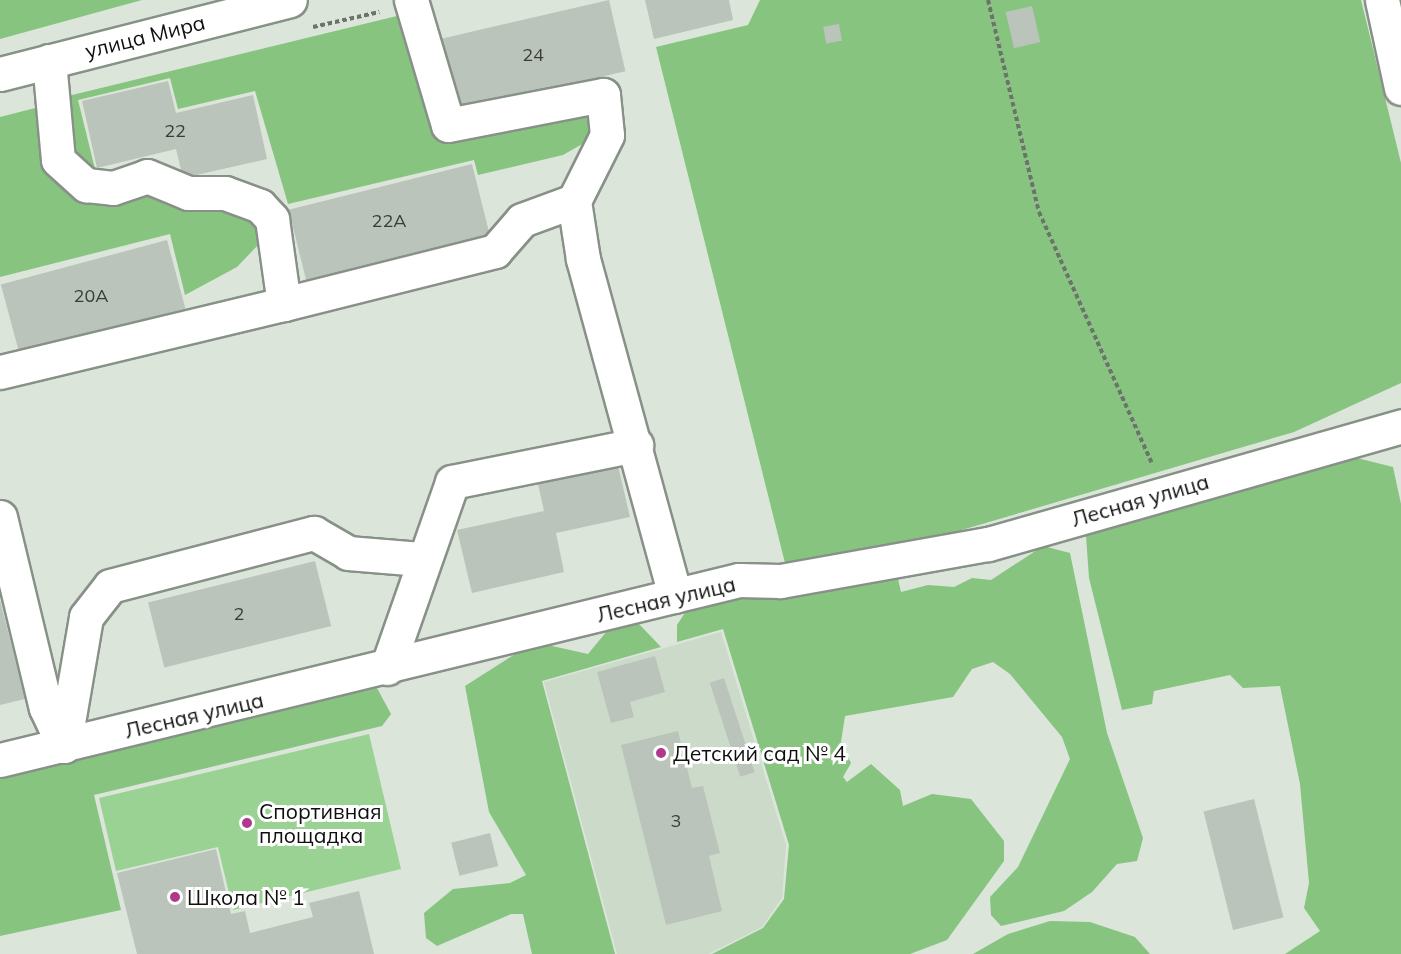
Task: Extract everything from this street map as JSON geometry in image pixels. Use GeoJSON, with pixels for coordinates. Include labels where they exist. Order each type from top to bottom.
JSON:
{"type":"FeatureCollection","features":[{"type":"Feature","properties":{"kind":"street","name":"улица Мира"},"geometry":{"type":"LineString","coordinates":[[0,74],[284,0]]}},
{"type":"Feature","properties":{"kind":"street"},"geometry":{"type":"LineString","coordinates":[[411,0],[448,125],[603,95],[607,135],[574,201],[583,260],[636,445],[675,596]]}},
{"type":"Feature","properties":{"kind":"street"},"geometry":{"type":"LineString","coordinates":[[1382,0],[1401,88]]}},
{"type":"Feature","properties":{"kind":"street"},"geometry":{"type":"LineString","coordinates":[[49,61],[58,160],[86,185],[113,188],[147,176],[188,192],[225,193],[260,206],[272,219],[285,304]]}},
{"type":"Feature","properties":{"kind":"street"},"geometry":{"type":"LineString","coordinates":[[0,372],[495,251],[522,220],[574,201]]}},
{"type":"Feature","properties":{"kind":"street","name":"Лесная улица"},"geometry":{"type":"LineString","coordinates":[[0,760],[387,668],[739,580],[780,581],[988,544],[1401,426]]}},
{"type":"Feature","properties":{"kind":"street"},"geometry":{"type":"LineString","coordinates":[[387,668],[421,559],[452,482],[636,445]]}},
{"type":"Feature","properties":{"kind":"street"},"geometry":{"type":"LineString","coordinates":[[0,517],[46,708],[64,746]]}},
{"type":"Feature","properties":{"kind":"street"},"geometry":{"type":"LineString","coordinates":[[64,746],[86,617],[110,586],[314,533],[348,552],[421,559]]}},
{"type":"Feature","properties":{"kind":"path"},"geometry":{"type":"LineString","coordinates":[[988,0],[1039,212],[1062,274],[1151,455],[1159,496]]}},
{"type":"Feature","properties":{"kind":"shaded area","name":"Детский сад № 4"},"geometry":{"type":"Polygon","coordinates":[[[721,632],[786,845],[782,898],[762,927],[708,954],[617,954],[544,682],[721,632]]]}},
{"type":"Feature","properties":{"kind":"green space"},"geometry":{"type":"Polygon","coordinates":[[[0,0],[142,0],[0,39],[0,0]]]}},
{"type":"Feature","properties":{"kind":"green space"},"geometry":{"type":"Polygon","coordinates":[[[760,0],[1361,0],[1401,163],[1401,383],[1294,432],[955,532],[785,563],[656,47],[748,25],[760,0]]]}},
{"type":"Feature","properties":{"kind":"green space"},"geometry":{"type":"Polygon","coordinates":[[[405,14],[411,19],[438,140],[596,105],[598,135],[563,155],[478,175],[474,160],[288,204],[255,91],[178,109],[170,78],[78,100],[95,169],[80,172],[67,153],[64,97],[405,14]]]}},
{"type":"Feature","properties":{"kind":"green space"},"geometry":{"type":"Polygon","coordinates":[[[39,107],[48,165],[249,213],[264,232],[258,245],[237,267],[185,295],[170,234],[0,277],[0,117],[39,107]]]}},
{"type":"Feature","properties":{"kind":"green space"},"geometry":{"type":"Polygon","coordinates":[[[1337,453],[1393,467],[1401,504],[1401,954],[1285,954],[1320,931],[1304,908],[1309,883],[1300,784],[1280,686],[1243,688],[1230,675],[1154,691],[1152,704],[1122,710],[1089,578],[1086,536],[1094,529],[1118,526],[1152,507],[1205,499],[1337,453]]]}},
{"type":"Feature","properties":{"kind":"green space"},"geometry":{"type":"Polygon","coordinates":[[[1043,546],[1070,553],[1107,733],[1143,838],[1137,861],[1117,864],[1092,892],[1064,911],[1001,926],[991,915],[990,897],[1018,867],[1070,759],[1062,737],[1010,674],[993,662],[972,669],[953,697],[845,716],[841,742],[851,763],[843,777],[847,782],[871,764],[900,790],[903,806],[932,794],[971,799],[1004,841],[1004,861],[947,940],[910,954],[712,954],[763,928],[784,899],[789,845],[723,629],[677,642],[677,625],[688,608],[887,570],[898,579],[901,592],[928,585],[954,587],[972,578],[991,580],[1043,546]]]}},
{"type":"Feature","properties":{"kind":"green space"},"geometry":{"type":"Polygon","coordinates":[[[639,624],[661,647],[542,681],[615,954],[532,954],[523,914],[511,914],[437,946],[426,938],[424,913],[453,889],[510,883],[526,875],[489,812],[465,686],[534,642],[588,654],[607,631],[639,624]]]}},
{"type":"Feature","properties":{"kind":"green space"},"geometry":{"type":"Polygon","coordinates":[[[377,688],[391,714],[382,726],[94,795],[121,910],[0,936],[0,774],[377,688]]]}},
{"type":"Feature","properties":{"kind":"green space","name":"Спортивная площадка"},"geometry":{"type":"Polygon","coordinates":[[[369,734],[401,869],[233,910],[218,847],[116,871],[99,798],[369,734]]]}},
{"type":"Feature","properties":{"kind":"green space"},"geometry":{"type":"Polygon","coordinates":[[[1050,921],[1090,922],[1135,937],[1150,954],[973,954],[1008,934],[1050,921]]]}},
{"type":"Feature","properties":{"kind":"building"},"geometry":{"type":"Polygon","coordinates":[[[609,0],[625,71],[458,110],[441,39],[609,0]]]}},
{"type":"Feature","properties":{"kind":"building"},"geometry":{"type":"Polygon","coordinates":[[[645,0],[729,0],[733,20],[654,39],[645,0]]]}},
{"type":"Feature","properties":{"kind":"building"},"geometry":{"type":"Polygon","coordinates":[[[1032,6],[1040,42],[1014,48],[1006,12],[1032,6]]]}},
{"type":"Feature","properties":{"kind":"building"},"geometry":{"type":"Polygon","coordinates":[[[839,24],[842,41],[826,44],[823,27],[839,24]]]}},
{"type":"Feature","properties":{"kind":"building"},"geometry":{"type":"Polygon","coordinates":[[[168,81],[176,113],[253,95],[267,159],[183,178],[176,149],[97,168],[82,101],[168,81]]]}},
{"type":"Feature","properties":{"kind":"building"},"geometry":{"type":"Polygon","coordinates":[[[472,164],[490,235],[306,281],[289,210],[472,164]]]}},
{"type":"Feature","properties":{"kind":"building"},"geometry":{"type":"Polygon","coordinates":[[[167,240],[185,309],[19,353],[1,285],[167,240]]]}},
{"type":"Feature","properties":{"kind":"building"},"geometry":{"type":"Polygon","coordinates":[[[616,457],[630,517],[556,533],[564,572],[472,593],[457,530],[544,511],[536,475],[616,457]]]}},
{"type":"Feature","properties":{"kind":"building"},"geometry":{"type":"Polygon","coordinates":[[[315,561],[331,626],[164,668],[148,603],[315,561]]]}},
{"type":"Feature","properties":{"kind":"building"},"geometry":{"type":"Polygon","coordinates":[[[0,600],[25,699],[0,705],[0,600]]]}},
{"type":"Feature","properties":{"kind":"building"},"geometry":{"type":"Polygon","coordinates":[[[655,656],[665,692],[630,702],[634,717],[611,723],[597,672],[655,656]]]}},
{"type":"Feature","properties":{"kind":"building"},"geometry":{"type":"Polygon","coordinates":[[[724,678],[755,772],[740,777],[710,683],[724,678]]]}},
{"type":"Feature","properties":{"kind":"building"},"geometry":{"type":"Polygon","coordinates":[[[678,731],[692,788],[703,786],[720,853],[709,856],[722,911],[666,925],[621,745],[678,731]]]}},
{"type":"Feature","properties":{"kind":"building"},"geometry":{"type":"Polygon","coordinates":[[[1254,799],[1284,917],[1233,930],[1204,812],[1254,799]]]}},
{"type":"Feature","properties":{"kind":"building"},"geometry":{"type":"Polygon","coordinates":[[[490,833],[498,866],[459,876],[451,843],[490,833]]]}},
{"type":"Feature","properties":{"kind":"building","name":"Школа № 1"},"geometry":{"type":"Polygon","coordinates":[[[216,849],[231,914],[245,911],[250,933],[313,917],[309,903],[359,891],[374,954],[137,954],[117,873],[216,849]]]}},
{"type":"Feature","properties":{"kind":"place","name":"Детский сад № 4"},"geometry":{"type":"Point","coordinates":[661,753]}},
{"type":"Feature","properties":{"kind":"place","name":"Спортивная площадка"},"geometry":{"type":"Point","coordinates":[247,823]}},
{"type":"Feature","properties":{"kind":"place","name":"Школа № 1"},"geometry":{"type":"Point","coordinates":[175,897]}}]}
